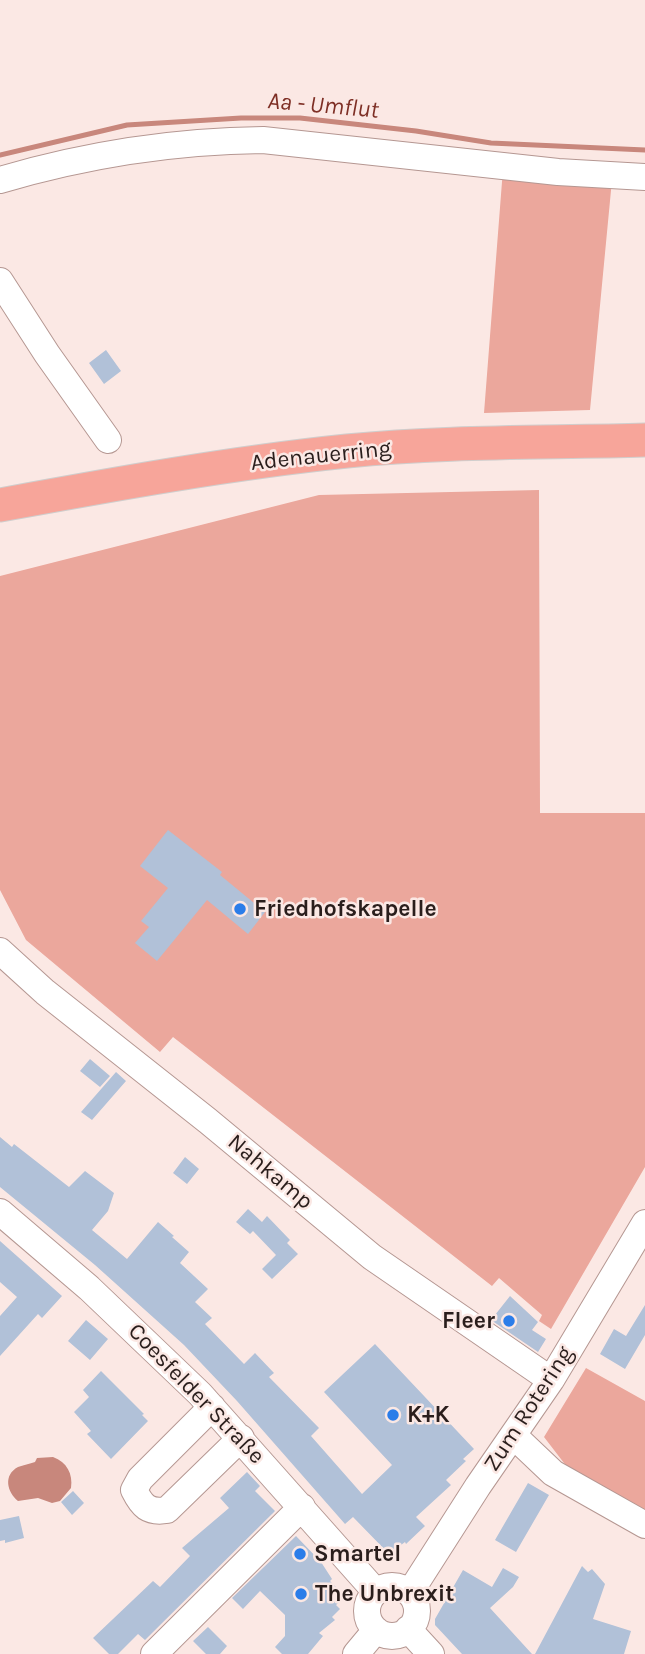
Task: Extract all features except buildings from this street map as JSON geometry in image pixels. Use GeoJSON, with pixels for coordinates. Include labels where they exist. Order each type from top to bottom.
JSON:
{"type":"FeatureCollection","features":[{"type":"Feature","properties":{"kind":"main road","name":"Adenauerring"},"geometry":{"type":"LineString","coordinates":[[0,505],[221,467],[348,451],[442,445],[645,440]]}},
{"type":"Feature","properties":{"kind":"street"},"geometry":{"type":"LineString","coordinates":[[0,180],[159,146],[232,141],[263,141],[558,172],[645,177]]}},
{"type":"Feature","properties":{"kind":"street"},"geometry":{"type":"LineString","coordinates":[[0,281],[107,440]]}},
{"type":"Feature","properties":{"kind":"street","name":"Nahkamp"},"geometry":{"type":"LineString","coordinates":[[0,951],[45,992],[208,1121],[372,1257],[551,1380]]}},
{"type":"Feature","properties":{"kind":"street","name":"Coesfelder Straße"},"geometry":{"type":"LineString","coordinates":[[0,1212],[98,1296],[212,1407],[376,1592]]}},
{"type":"Feature","properties":{"kind":"street","name":"Zum Rotering"},"geometry":{"type":"LineString","coordinates":[[408,1592],[551,1380],[645,1223]]}},
{"type":"Feature","properties":{"kind":"street"},"geometry":{"type":"LineString","coordinates":[[212,1407],[140,1479],[134,1490],[141,1505],[155,1512],[167,1510],[240,1438]]}},
{"type":"Feature","properties":{"kind":"street"},"geometry":{"type":"LineString","coordinates":[[514,1436],[553,1473],[645,1525]]}},
{"type":"Feature","properties":{"kind":"street"},"geometry":{"type":"LineString","coordinates":[[154,1654],[302,1507]]}},
{"type":"Feature","properties":{"kind":"street"},"geometry":{"type":"LineString","coordinates":[[390,1586],[408,1592],[416,1606],[416,1616],[408,1629],[398,1635],[389,1636],[376,1630],[368,1619],[367,1610],[369,1601],[376,1592],[390,1586]]}},
{"type":"Feature","properties":{"kind":"street"},"geometry":{"type":"LineString","coordinates":[[408,1629],[431,1654]]}},
{"type":"Feature","properties":{"kind":"street"},"geometry":{"type":"LineString","coordinates":[[356,1654],[376,1630]]}},
{"type":"Feature","properties":{"kind":"shaded area"},"geometry":{"type":"Polygon","coordinates":[[[503,169],[612,180],[590,410],[484,413],[503,169]]]}},
{"type":"Feature","properties":{"kind":"shaded area"},"geometry":{"type":"Polygon","coordinates":[[[539,490],[540,813],[645,813],[645,1167],[551,1329],[539,1321],[542,1315],[499,1278],[492,1286],[173,1037],[160,1052],[26,940],[0,890],[0,576],[319,495],[539,490]]]}},
{"type":"Feature","properties":{"kind":"shaded area"},"geometry":{"type":"Polygon","coordinates":[[[586,1368],[645,1401],[645,1514],[574,1476],[544,1437],[586,1368]]]}},
{"type":"Feature","properties":{"kind":"shaded area"},"geometry":{"type":"Polygon","coordinates":[[[53,1457],[68,1469],[71,1488],[60,1501],[52,1503],[38,1498],[18,1501],[8,1484],[13,1470],[35,1462],[37,1458],[53,1457]]]}},
{"type":"Feature","properties":{"kind":"waterway","name":"Aa - Umflut"},"geometry":{"type":"LineString","coordinates":[[0,155],[127,125],[241,118],[300,118],[416,131],[491,143],[645,150]]}},
{"type":"Feature","properties":{"kind":"place","name":"Friedhofskapelle"},"geometry":{"type":"Point","coordinates":[240,909]}},
{"type":"Feature","properties":{"kind":"place","name":"Fleer"},"geometry":{"type":"Point","coordinates":[509,1321]}},
{"type":"Feature","properties":{"kind":"place","name":"K+K"},"geometry":{"type":"Point","coordinates":[393,1415]}},
{"type":"Feature","properties":{"kind":"place","name":"Smartel"},"geometry":{"type":"Point","coordinates":[300,1554]}},
{"type":"Feature","properties":{"kind":"place","name":"The Unbrexit"},"geometry":{"type":"Point","coordinates":[301,1594]}}]}
